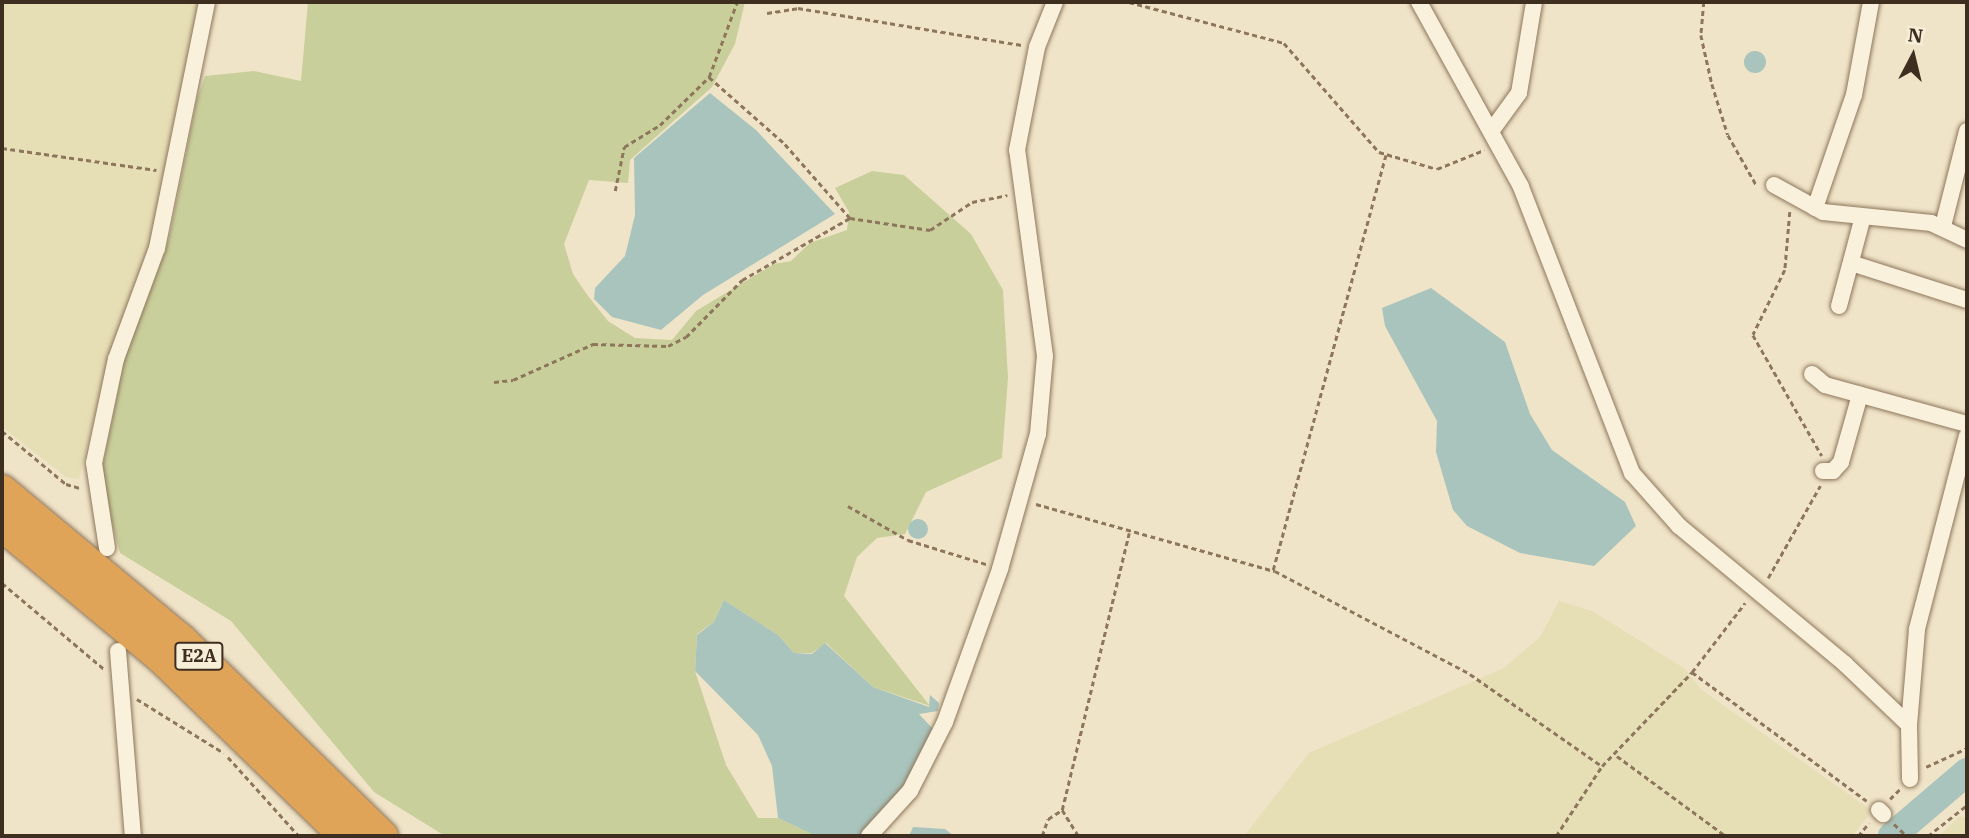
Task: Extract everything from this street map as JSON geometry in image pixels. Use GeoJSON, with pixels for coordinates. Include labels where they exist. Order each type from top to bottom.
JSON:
{"type":"FeatureCollection","features":[{"type":"Feature","properties":{"kind":"highway","name":"E2A"},"geometry":{"type":"LineString","coordinates":[[2,490],[181,639],[383,836]]}},
{"type":"Feature","properties":{"kind":"highway","name":"E2A"},"geometry":{"type":"LineString","coordinates":[[2,526],[162,659],[344,836]]}},
{"type":"Feature","properties":{"kind":"street"},"geometry":{"type":"LineString","coordinates":[[107,548],[94,463],[116,359],[157,248],[207,2]]}},
{"type":"Feature","properties":{"kind":"street"},"geometry":{"type":"LineString","coordinates":[[869,836],[911,791],[939,733],[1023,500],[1038,434],[1045,356],[1020,192],[1017,150],[1037,47],[1055,2]]}},
{"type":"Feature","properties":{"kind":"street"},"geometry":{"type":"LineString","coordinates":[[1419,2],[1496,136],[1632,473],[1679,526],[1845,664],[1909,725]]}},
{"type":"Feature","properties":{"kind":"street"},"geometry":{"type":"LineString","coordinates":[[1496,136],[1519,93],[1534,2]]}},
{"type":"Feature","properties":{"kind":"street"},"geometry":{"type":"LineString","coordinates":[[1815,208],[1854,95],[1871,2]]}},
{"type":"Feature","properties":{"kind":"street"},"geometry":{"type":"LineString","coordinates":[[1942,226],[1967,131]]}},
{"type":"Feature","properties":{"kind":"street"},"geometry":{"type":"LineString","coordinates":[[1768,187],[1815,208],[1862,220]]}},
{"type":"Feature","properties":{"kind":"street"},"geometry":{"type":"LineString","coordinates":[[1839,306],[1862,220],[1872,214],[1942,226],[1967,240]]}},
{"type":"Feature","properties":{"kind":"street"},"geometry":{"type":"LineString","coordinates":[[1851,263],[1967,300]]}},
{"type":"Feature","properties":{"kind":"street"},"geometry":{"type":"LineString","coordinates":[[1812,374],[1860,395],[1967,425]]}},
{"type":"Feature","properties":{"kind":"street"},"geometry":{"type":"LineString","coordinates":[[1822,471],[1833,471],[1841,462],[1860,395]]}},
{"type":"Feature","properties":{"kind":"street"},"geometry":{"type":"LineString","coordinates":[[1910,779],[1909,725],[1917,629],[1967,436]]}},
{"type":"Feature","properties":{"kind":"street"},"geometry":{"type":"LineString","coordinates":[[118,651],[133,836]]}},
{"type":"Feature","properties":{"kind":"path"},"geometry":{"type":"LineString","coordinates":[[615,191],[624,147],[660,125],[709,77],[737,2]]}},
{"type":"Feature","properties":{"kind":"path"},"geometry":{"type":"LineString","coordinates":[[798,8],[799,2]]}},
{"type":"Feature","properties":{"kind":"path"},"geometry":{"type":"LineString","coordinates":[[1129,2],[1284,43],[1386,155],[1437,169],[1496,136]]}},
{"type":"Feature","properties":{"kind":"path"},"geometry":{"type":"LineString","coordinates":[[1704,2],[1701,36],[1728,135],[1768,187]]}},
{"type":"Feature","properties":{"kind":"path"},"geometry":{"type":"LineString","coordinates":[[767,13],[798,8],[1037,47]]}},
{"type":"Feature","properties":{"kind":"path"},"geometry":{"type":"LineString","coordinates":[[709,77],[785,144],[850,218]]}},
{"type":"Feature","properties":{"kind":"path"},"geometry":{"type":"LineString","coordinates":[[2,148],[173,172]]}},
{"type":"Feature","properties":{"kind":"path"},"geometry":{"type":"LineString","coordinates":[[1273,570],[1386,155]]}},
{"type":"Feature","properties":{"kind":"path"},"geometry":{"type":"LineString","coordinates":[[494,382],[513,380],[593,344],[668,346],[686,337],[742,280],[850,218],[930,230],[972,202],[1020,192]]}},
{"type":"Feature","properties":{"kind":"path"},"geometry":{"type":"LineString","coordinates":[[1556,836],[1602,766],[1617,756],[1692,672],[1754,591],[1769,577],[1822,471],[1817,443],[1753,335],[1785,270],[1782,250],[1790,212],[1780,204]]}},
{"type":"Feature","properties":{"kind":"path"},"geometry":{"type":"LineString","coordinates":[[2,431],[66,484],[99,493]]}},
{"type":"Feature","properties":{"kind":"path"},"geometry":{"type":"LineString","coordinates":[[1023,500],[1129,533],[1273,570],[1470,674],[1602,766]]}},
{"type":"Feature","properties":{"kind":"path"},"geometry":{"type":"LineString","coordinates":[[848,506],[908,540],[1000,569]]}},
{"type":"Feature","properties":{"kind":"path"},"geometry":{"type":"LineString","coordinates":[[1042,836],[1048,819],[1062,810],[1129,533]]}},
{"type":"Feature","properties":{"kind":"path"},"geometry":{"type":"LineString","coordinates":[[2,583],[120,687],[224,753],[299,836]]}},
{"type":"Feature","properties":{"kind":"path"},"geometry":{"type":"LineString","coordinates":[[1692,672],[1881,812]]}},
{"type":"Feature","properties":{"kind":"path"},"geometry":{"type":"LineString","coordinates":[[1617,756],[1726,836]]}},
{"type":"Feature","properties":{"kind":"path"},"geometry":{"type":"LineString","coordinates":[[1928,836],[1967,805]]}},
{"type":"Feature","properties":{"kind":"path"},"geometry":{"type":"LineString","coordinates":[[1062,810],[1079,836]]}},
{"type":"Feature","properties":{"kind":"shaded area"},"geometry":{"type":"Polygon","coordinates":[[[2,2],[199,2],[156,226],[110,355],[79,479],[66,477],[2,427],[2,2]]]}},
{"type":"Feature","properties":{"kind":"shaded area"},"geometry":{"type":"Polygon","coordinates":[[[1559,601],[1592,611],[1684,668],[1702,690],[1872,811],[1852,836],[1244,836],[1309,753],[1504,668],[1540,637],[1559,601]]]}},
{"type":"Feature","properties":{"kind":"shaded area"},"geometry":{"type":"Polygon","coordinates":[[[1960,816],[1967,819],[1967,836],[1939,836],[1960,816]]]}},
{"type":"Feature","properties":{"kind":"green space"},"geometry":{"type":"Polygon","coordinates":[[[308,2],[745,2],[735,44],[712,87],[630,160],[628,183],[589,180],[564,244],[573,274],[588,296],[608,321],[635,338],[672,340],[696,311],[774,264],[791,261],[810,243],[847,230],[849,212],[835,188],[872,171],[904,175],[971,234],[1003,290],[1008,378],[1002,458],[926,492],[905,534],[877,538],[857,557],[844,596],[930,706],[873,687],[826,643],[812,653],[794,653],[778,635],[724,600],[714,622],[697,634],[695,671],[726,765],[758,818],[778,818],[816,836],[445,836],[374,792],[231,621],[120,553],[100,480],[125,356],[169,239],[197,99],[205,76],[254,71],[301,81],[308,2]]]}},
{"type":"Feature","properties":{"kind":"water"},"geometry":{"type":"Polygon","coordinates":[[[1755,51],[1763,54],[1766,62],[1763,70],[1755,73],[1747,70],[1744,62],[1747,54],[1755,51]]]}},
{"type":"Feature","properties":{"kind":"water"},"geometry":{"type":"Polygon","coordinates":[[[710,93],[756,130],[835,214],[703,295],[661,330],[612,317],[594,299],[595,288],[625,256],[635,215],[634,158],[710,93]]]}},
{"type":"Feature","properties":{"kind":"water"},"geometry":{"type":"Polygon","coordinates":[[[1431,288],[1505,342],[1530,414],[1552,450],[1625,502],[1636,526],[1594,566],[1520,553],[1467,526],[1453,510],[1436,452],[1437,421],[1385,326],[1382,308],[1431,288]]]}},
{"type":"Feature","properties":{"kind":"water"},"geometry":{"type":"Polygon","coordinates":[[[918,519],[925,522],[928,529],[925,536],[918,539],[911,536],[908,529],[911,522],[918,519]]]}},
{"type":"Feature","properties":{"kind":"water"},"geometry":{"type":"Polygon","coordinates":[[[724,600],[778,635],[794,653],[812,654],[825,643],[873,687],[929,707],[930,695],[939,703],[938,711],[919,714],[933,729],[922,766],[861,836],[816,836],[778,818],[772,766],[758,735],[695,671],[697,635],[714,622],[724,600]]]}},
{"type":"Feature","properties":{"kind":"water"},"geometry":{"type":"Polygon","coordinates":[[[913,827],[945,829],[954,836],[909,836],[913,827]]]}},
{"type":"Feature","properties":{"kind":"waterway"},"geometry":{"type":"LineString","coordinates":[[1892,836],[1967,772]]}}]}
